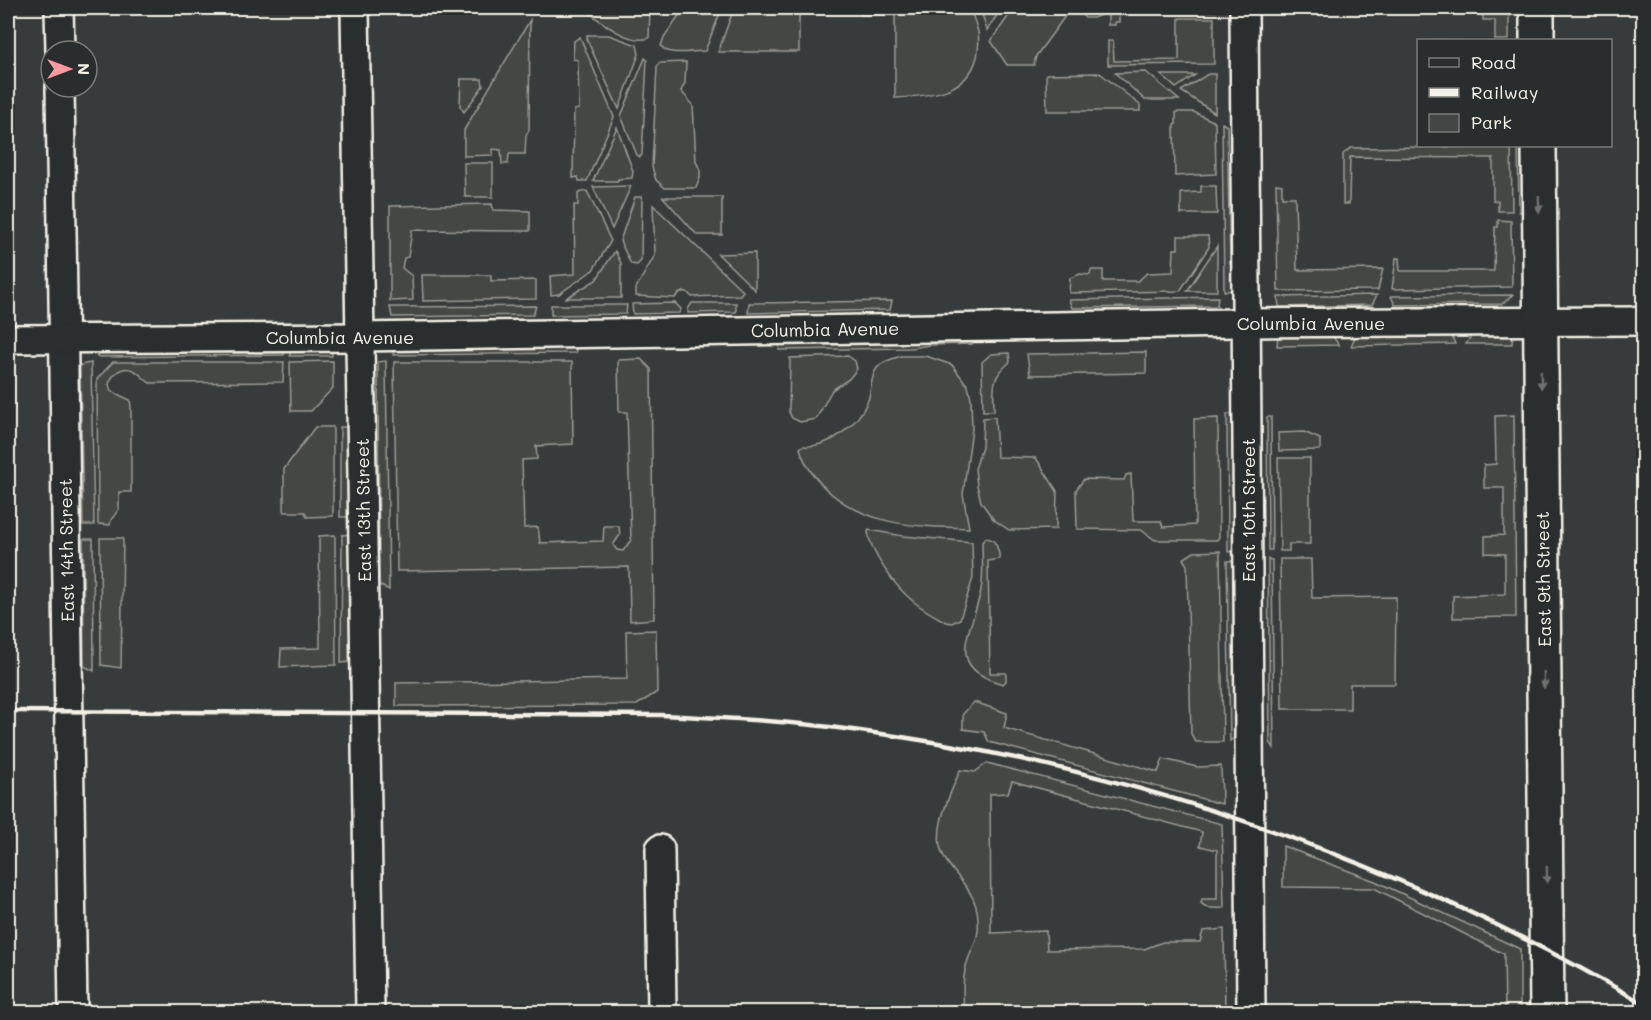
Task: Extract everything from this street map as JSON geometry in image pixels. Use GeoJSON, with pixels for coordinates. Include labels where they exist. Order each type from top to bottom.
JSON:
{"type":"FeatureCollection","features":[{"type":"Feature","properties":{"kind":"main road"},"geometry":{"type":"LineString","coordinates":[[1537,8],[1537,39]]}},
{"type":"Feature","properties":{"kind":"main road","name":"East 9th Street"},"geometry":{"type":"LineString","coordinates":[[1539,147],[1547,1012]]}},
{"type":"Feature","properties":{"kind":"street"},"geometry":{"type":"LineString","coordinates":[[59,8],[60,39]]}},
{"type":"Feature","properties":{"kind":"street","name":"East 13th Street"},"geometry":{"type":"LineString","coordinates":[[355,8],[361,338],[364,750],[370,1012]]}},
{"type":"Feature","properties":{"kind":"street","name":"East 10th Street"},"geometry":{"type":"LineString","coordinates":[[1244,8],[1251,1012]]}},
{"type":"Feature","properties":{"kind":"street","name":"East 14th Street"},"geometry":{"type":"LineString","coordinates":[[60,99],[73,1012]]}},
{"type":"Feature","properties":{"kind":"street","name":"Columbia Avenue"},"geometry":{"type":"LineString","coordinates":[[8,339],[361,338],[1247,323],[1644,321]]}},
{"type":"Feature","properties":{"kind":"street"},"geometry":{"type":"LineString","coordinates":[[660,849],[662,1012]]}},
{"type":"Feature","properties":{"kind":"shaded area"},"geometry":{"type":"Polygon","coordinates":[[[8,8],[1643,8],[1643,1012],[8,1012],[8,8]]]}},
{"type":"Feature","properties":{"kind":"green space"},"geometry":{"type":"Polygon","coordinates":[[[588,8],[650,8],[649,38],[641,39],[624,35],[599,20],[586,10],[588,8]]]}},
{"type":"Feature","properties":{"kind":"green space"},"geometry":{"type":"Polygon","coordinates":[[[684,8],[722,8],[705,51],[681,53],[669,51],[661,46],[664,37],[684,8]]]}},
{"type":"Feature","properties":{"kind":"green space"},"geometry":{"type":"Polygon","coordinates":[[[734,8],[779,8],[799,14],[799,52],[718,52],[734,8]]]}},
{"type":"Feature","properties":{"kind":"green space"},"geometry":{"type":"Polygon","coordinates":[[[861,8],[969,8],[979,37],[977,57],[972,69],[965,79],[945,91],[895,98],[895,15],[861,15],[861,8]]]}},
{"type":"Feature","properties":{"kind":"green space"},"geometry":{"type":"Polygon","coordinates":[[[980,8],[1002,8],[987,30],[980,8]]]}},
{"type":"Feature","properties":{"kind":"green space"},"geometry":{"type":"Polygon","coordinates":[[[1014,8],[1071,8],[1036,56],[1034,65],[1007,65],[991,41],[1014,8]]]}},
{"type":"Feature","properties":{"kind":"green space"},"geometry":{"type":"Polygon","coordinates":[[[1101,8],[1101,15],[1085,18],[1077,10],[1101,8]]]}},
{"type":"Feature","properties":{"kind":"green space"},"geometry":{"type":"Polygon","coordinates":[[[1108,8],[1119,8],[1119,22],[1115,22],[1115,25],[1108,25],[1108,8]]]}},
{"type":"Feature","properties":{"kind":"green space"},"geometry":{"type":"Polygon","coordinates":[[[1178,8],[1216,8],[1216,11],[1178,12],[1178,8]]]}},
{"type":"Feature","properties":{"kind":"green space"},"geometry":{"type":"Polygon","coordinates":[[[1483,8],[1509,8],[1509,39],[1495,39],[1495,20],[1483,20],[1483,8]]]}},
{"type":"Feature","properties":{"kind":"green space"},"geometry":{"type":"Polygon","coordinates":[[[1179,18],[1214,18],[1214,64],[1108,65],[1108,41],[1113,41],[1114,61],[1179,60],[1179,18]]]}},
{"type":"Feature","properties":{"kind":"green space"},"geometry":{"type":"Polygon","coordinates":[[[530,20],[529,130],[526,136],[525,154],[509,154],[508,164],[502,164],[501,150],[493,149],[493,155],[464,156],[464,130],[530,20]]]}},
{"type":"Feature","properties":{"kind":"green space"},"geometry":{"type":"Polygon","coordinates":[[[587,35],[609,35],[637,45],[639,54],[619,109],[587,40],[587,35]]]}},
{"type":"Feature","properties":{"kind":"green space"},"geometry":{"type":"Polygon","coordinates":[[[580,37],[614,117],[587,181],[579,181],[578,177],[573,178],[574,110],[579,109],[578,60],[573,59],[574,41],[580,37]]]}},
{"type":"Feature","properties":{"kind":"green space"},"geometry":{"type":"Polygon","coordinates":[[[645,58],[647,60],[642,155],[640,157],[637,155],[621,116],[645,58]]]}},
{"type":"Feature","properties":{"kind":"green space"},"geometry":{"type":"Polygon","coordinates":[[[686,62],[685,83],[681,91],[693,105],[696,161],[700,170],[700,178],[696,188],[665,188],[656,180],[652,167],[657,67],[659,63],[686,62]]]}},
{"type":"Feature","properties":{"kind":"green space"},"geometry":{"type":"Polygon","coordinates":[[[1146,72],[1179,100],[1145,100],[1115,73],[1146,72]]]}},
{"type":"Feature","properties":{"kind":"green space"},"geometry":{"type":"Polygon","coordinates":[[[1100,73],[1140,105],[1140,111],[1047,111],[1046,74],[1100,73]]]}},
{"type":"Feature","properties":{"kind":"green space"},"geometry":{"type":"Polygon","coordinates":[[[1208,74],[1215,74],[1215,113],[1181,91],[1208,74]]]}},
{"type":"Feature","properties":{"kind":"green space"},"geometry":{"type":"Polygon","coordinates":[[[1161,75],[1195,75],[1176,88],[1161,75]]]}},
{"type":"Feature","properties":{"kind":"green space"},"geometry":{"type":"Polygon","coordinates":[[[461,79],[482,79],[483,86],[464,112],[460,106],[461,79]]]}},
{"type":"Feature","properties":{"kind":"green space"},"geometry":{"type":"Polygon","coordinates":[[[1176,112],[1194,112],[1215,122],[1216,174],[1175,176],[1176,112]]]}},
{"type":"Feature","properties":{"kind":"green space"},"geometry":{"type":"Polygon","coordinates":[[[1222,123],[1227,126],[1230,263],[1235,267],[1236,290],[1224,291],[1222,123]]]}},
{"type":"Feature","properties":{"kind":"green space"},"geometry":{"type":"Polygon","coordinates":[[[617,127],[633,171],[632,178],[618,179],[618,181],[593,181],[617,127]]]}},
{"type":"Feature","properties":{"kind":"green space"},"geometry":{"type":"Polygon","coordinates":[[[1511,147],[1512,211],[1498,211],[1498,201],[1493,201],[1493,158],[1350,157],[1349,204],[1343,204],[1343,154],[1351,148],[1511,147]]]}},
{"type":"Feature","properties":{"kind":"green space"},"geometry":{"type":"Polygon","coordinates":[[[1518,147],[1524,147],[1525,212],[1519,212],[1518,147]]]}},
{"type":"Feature","properties":{"kind":"green space"},"geometry":{"type":"Polygon","coordinates":[[[464,163],[493,163],[493,197],[465,197],[464,163]]]}},
{"type":"Feature","properties":{"kind":"green space"},"geometry":{"type":"Polygon","coordinates":[[[1276,184],[1282,185],[1282,197],[1295,197],[1297,270],[1383,269],[1378,290],[1278,291],[1276,184]]]}},
{"type":"Feature","properties":{"kind":"green space"},"geometry":{"type":"Polygon","coordinates":[[[631,186],[612,229],[593,187],[631,186]]]}},
{"type":"Feature","properties":{"kind":"green space"},"geometry":{"type":"Polygon","coordinates":[[[1201,186],[1216,186],[1217,214],[1181,214],[1181,193],[1201,192],[1201,186]]]}},
{"type":"Feature","properties":{"kind":"green space"},"geometry":{"type":"Polygon","coordinates":[[[587,191],[611,241],[593,270],[559,294],[551,295],[550,276],[575,274],[574,205],[578,205],[578,193],[587,191]]]}},
{"type":"Feature","properties":{"kind":"green space"},"geometry":{"type":"Polygon","coordinates":[[[635,197],[642,197],[641,261],[637,265],[631,264],[620,241],[635,197]]]}},
{"type":"Feature","properties":{"kind":"green space"},"geometry":{"type":"Polygon","coordinates":[[[663,197],[722,197],[722,235],[697,235],[663,197]]]}},
{"type":"Feature","properties":{"kind":"green space"},"geometry":{"type":"Polygon","coordinates":[[[492,204],[493,210],[530,211],[530,231],[412,230],[408,257],[404,258],[402,268],[412,276],[413,300],[390,301],[390,206],[492,204]]]}},
{"type":"Feature","properties":{"kind":"green space"},"geometry":{"type":"Polygon","coordinates":[[[653,205],[743,291],[740,295],[692,297],[685,292],[675,298],[636,296],[636,288],[655,255],[653,205]]]}},
{"type":"Feature","properties":{"kind":"green space"},"geometry":{"type":"Polygon","coordinates":[[[1498,220],[1511,221],[1512,287],[1392,289],[1396,258],[1399,258],[1400,271],[1494,271],[1495,227],[1498,227],[1498,220]]]}},
{"type":"Feature","properties":{"kind":"green space"},"geometry":{"type":"Polygon","coordinates":[[[1178,236],[1208,236],[1209,247],[1180,291],[1069,293],[1070,278],[1080,274],[1090,275],[1091,270],[1103,270],[1103,281],[1138,281],[1147,273],[1173,272],[1174,249],[1178,249],[1178,236]]]}},
{"type":"Feature","properties":{"kind":"green space"},"geometry":{"type":"Polygon","coordinates":[[[1217,246],[1217,291],[1187,291],[1217,246]]]}},
{"type":"Feature","properties":{"kind":"green space"},"geometry":{"type":"Polygon","coordinates":[[[615,251],[621,263],[621,298],[566,298],[596,280],[615,251]]]}},
{"type":"Feature","properties":{"kind":"green space"},"geometry":{"type":"Polygon","coordinates":[[[755,253],[755,290],[718,254],[755,253]]]}},
{"type":"Feature","properties":{"kind":"green space"},"geometry":{"type":"Polygon","coordinates":[[[422,275],[491,275],[491,281],[536,280],[536,299],[423,301],[422,275]]]}},
{"type":"Feature","properties":{"kind":"green space"},"geometry":{"type":"Polygon","coordinates":[[[1377,295],[1372,305],[1279,307],[1278,297],[1377,295]]]}},
{"type":"Feature","properties":{"kind":"green space"},"geometry":{"type":"Polygon","coordinates":[[[1513,295],[1502,304],[1395,305],[1391,296],[1513,295]]]}},
{"type":"Feature","properties":{"kind":"green space"},"geometry":{"type":"Polygon","coordinates":[[[1218,297],[1217,306],[1072,308],[1069,300],[1218,297]]]}},
{"type":"Feature","properties":{"kind":"green space"},"geometry":{"type":"Polygon","coordinates":[[[892,301],[890,310],[748,313],[749,303],[892,301]]]}},
{"type":"Feature","properties":{"kind":"green space"},"geometry":{"type":"Polygon","coordinates":[[[675,303],[681,309],[679,313],[633,314],[632,304],[675,303]]]}},
{"type":"Feature","properties":{"kind":"green space"},"geometry":{"type":"Polygon","coordinates":[[[692,303],[736,303],[736,312],[688,313],[692,303]]]}},
{"type":"Feature","properties":{"kind":"green space"},"geometry":{"type":"Polygon","coordinates":[[[551,305],[627,305],[626,314],[551,315],[551,305]]]}},
{"type":"Feature","properties":{"kind":"green space"},"geometry":{"type":"Polygon","coordinates":[[[536,306],[533,315],[392,317],[390,307],[536,306]]]}},
{"type":"Feature","properties":{"kind":"green space"},"geometry":{"type":"Polygon","coordinates":[[[1473,333],[1513,333],[1512,344],[1466,344],[1473,333]]]}},
{"type":"Feature","properties":{"kind":"green space"},"geometry":{"type":"Polygon","coordinates":[[[1331,334],[1339,345],[1277,346],[1278,335],[1331,334]]]}},
{"type":"Feature","properties":{"kind":"green space"},"geometry":{"type":"Polygon","coordinates":[[[1451,334],[1455,344],[1351,346],[1356,335],[1451,334]]]}},
{"type":"Feature","properties":{"kind":"green space"},"geometry":{"type":"Polygon","coordinates":[[[971,338],[972,344],[911,348],[779,350],[780,343],[971,338]]]}},
{"type":"Feature","properties":{"kind":"green space"},"geometry":{"type":"Polygon","coordinates":[[[575,343],[576,353],[393,355],[394,345],[575,343]]]}},
{"type":"Feature","properties":{"kind":"green space"},"geometry":{"type":"Polygon","coordinates":[[[283,345],[284,355],[97,357],[98,347],[283,345]]]}},
{"type":"Feature","properties":{"kind":"green space"},"geometry":{"type":"Polygon","coordinates":[[[332,345],[332,356],[290,356],[290,346],[332,345]]]}},
{"type":"Feature","properties":{"kind":"green space"},"geometry":{"type":"Polygon","coordinates":[[[1146,352],[1146,373],[1030,375],[1027,354],[1146,352]]]}},
{"type":"Feature","properties":{"kind":"green space"},"geometry":{"type":"Polygon","coordinates":[[[1232,352],[1238,352],[1239,551],[1228,552],[1227,414],[1233,414],[1232,352]]]}},
{"type":"Feature","properties":{"kind":"green space"},"geometry":{"type":"Polygon","coordinates":[[[1009,353],[1010,362],[996,378],[994,411],[983,411],[982,362],[991,354],[1009,353]]]}},
{"type":"Feature","properties":{"kind":"green space"},"geometry":{"type":"Polygon","coordinates":[[[848,356],[855,361],[857,369],[849,379],[832,390],[816,419],[800,422],[792,418],[789,412],[790,358],[848,356]]]}},
{"type":"Feature","properties":{"kind":"green space"},"geometry":{"type":"Polygon","coordinates":[[[901,356],[926,356],[952,365],[968,386],[971,398],[972,429],[963,494],[969,528],[909,525],[871,516],[837,498],[817,480],[803,458],[800,448],[833,439],[850,426],[868,400],[873,375],[877,368],[901,356]]]}},
{"type":"Feature","properties":{"kind":"green space"},"geometry":{"type":"Polygon","coordinates":[[[641,359],[651,369],[654,619],[630,621],[629,567],[397,571],[394,362],[572,362],[573,444],[536,446],[537,459],[522,460],[524,528],[538,527],[540,543],[603,541],[604,526],[619,526],[620,535],[613,545],[617,550],[623,551],[631,540],[627,412],[619,412],[618,360],[641,359]]]}},
{"type":"Feature","properties":{"kind":"green space"},"geometry":{"type":"Polygon","coordinates":[[[333,361],[333,388],[311,411],[291,411],[290,362],[333,361]]]}},
{"type":"Feature","properties":{"kind":"green space"},"geometry":{"type":"Polygon","coordinates":[[[386,361],[389,590],[379,585],[378,362],[386,361]]]}},
{"type":"Feature","properties":{"kind":"green space"},"geometry":{"type":"Polygon","coordinates":[[[113,362],[284,362],[283,382],[150,383],[133,370],[118,371],[109,384],[111,391],[130,400],[131,492],[119,492],[119,509],[110,525],[98,524],[97,379],[113,362]]]}},
{"type":"Feature","properties":{"kind":"green space"},"geometry":{"type":"Polygon","coordinates":[[[91,363],[94,525],[83,525],[80,365],[91,363]]]}},
{"type":"Feature","properties":{"kind":"green space"},"geometry":{"type":"Polygon","coordinates":[[[1514,415],[1516,617],[1453,618],[1453,596],[1505,594],[1505,554],[1485,553],[1485,536],[1504,535],[1504,488],[1484,488],[1484,465],[1496,464],[1495,416],[1514,415]]]}},
{"type":"Feature","properties":{"kind":"green space"},"geometry":{"type":"Polygon","coordinates":[[[995,417],[997,457],[1036,458],[1057,491],[1056,529],[1009,530],[994,520],[981,502],[975,469],[982,447],[983,418],[995,417]]]}},
{"type":"Feature","properties":{"kind":"green space"},"geometry":{"type":"Polygon","coordinates":[[[1267,417],[1271,417],[1272,550],[1268,550],[1267,417]]]}},
{"type":"Feature","properties":{"kind":"green space"},"geometry":{"type":"Polygon","coordinates":[[[1218,418],[1219,537],[1217,540],[1155,540],[1141,530],[1077,529],[1076,490],[1084,479],[1124,480],[1126,475],[1131,474],[1133,521],[1161,521],[1163,527],[1195,525],[1194,419],[1218,418]]]}},
{"type":"Feature","properties":{"kind":"green space"},"geometry":{"type":"Polygon","coordinates":[[[315,427],[333,427],[333,516],[307,517],[305,512],[284,512],[284,469],[315,427]]]}},
{"type":"Feature","properties":{"kind":"green space"},"geometry":{"type":"Polygon","coordinates":[[[340,427],[349,427],[349,517],[340,517],[340,427]]]}},
{"type":"Feature","properties":{"kind":"green space"},"geometry":{"type":"Polygon","coordinates":[[[1304,432],[1320,439],[1320,450],[1279,451],[1278,433],[1304,432]]]}},
{"type":"Feature","properties":{"kind":"green space"},"geometry":{"type":"Polygon","coordinates":[[[1278,458],[1310,458],[1310,544],[1289,544],[1289,551],[1280,551],[1278,458]]]}},
{"type":"Feature","properties":{"kind":"green space"},"geometry":{"type":"Polygon","coordinates":[[[869,530],[903,536],[972,542],[973,578],[960,619],[952,623],[946,622],[907,596],[879,560],[870,540],[869,530]]]}},
{"type":"Feature","properties":{"kind":"green space"},"geometry":{"type":"Polygon","coordinates":[[[350,534],[351,662],[341,663],[342,535],[350,534]]]}},
{"type":"Feature","properties":{"kind":"green space"},"geometry":{"type":"Polygon","coordinates":[[[335,535],[336,665],[280,667],[281,649],[320,648],[319,536],[335,535]]]}},
{"type":"Feature","properties":{"kind":"green space"},"geometry":{"type":"Polygon","coordinates":[[[100,538],[123,538],[121,668],[101,665],[100,538]]]}},
{"type":"Feature","properties":{"kind":"green space"},"geometry":{"type":"Polygon","coordinates":[[[985,538],[994,542],[1000,559],[988,561],[990,673],[1006,673],[1006,681],[1003,684],[984,677],[972,668],[967,658],[968,634],[982,584],[982,542],[985,538]]]}},
{"type":"Feature","properties":{"kind":"green space"},"geometry":{"type":"Polygon","coordinates":[[[83,539],[93,539],[94,671],[84,666],[83,539]]]}},
{"type":"Feature","properties":{"kind":"green space"},"geometry":{"type":"Polygon","coordinates":[[[1220,551],[1223,742],[1196,742],[1191,734],[1187,565],[1183,559],[1194,552],[1220,551]]]}},
{"type":"Feature","properties":{"kind":"green space"},"geometry":{"type":"Polygon","coordinates":[[[1268,559],[1272,560],[1274,748],[1270,742],[1268,559]]]}},
{"type":"Feature","properties":{"kind":"green space"},"geometry":{"type":"Polygon","coordinates":[[[1280,559],[1311,559],[1312,598],[1396,597],[1395,684],[1350,684],[1350,709],[1282,709],[1280,559]]]}},
{"type":"Feature","properties":{"kind":"green space"},"geometry":{"type":"Polygon","coordinates":[[[1227,561],[1234,561],[1235,737],[1230,741],[1227,561]]]}},
{"type":"Feature","properties":{"kind":"green space"},"geometry":{"type":"Polygon","coordinates":[[[656,630],[657,692],[637,705],[396,706],[396,683],[627,679],[626,631],[656,630]]]}},
{"type":"Feature","properties":{"kind":"green space"},"geometry":{"type":"Polygon","coordinates":[[[974,702],[1007,713],[1004,728],[1158,772],[1163,759],[1197,767],[1221,766],[1222,804],[989,742],[984,732],[963,729],[963,714],[974,702]]]}},
{"type":"Feature","properties":{"kind":"green space"},"geometry":{"type":"Polygon","coordinates":[[[987,763],[1222,824],[1224,908],[1211,908],[1201,903],[1202,899],[1217,899],[1217,850],[1200,846],[1202,832],[1012,781],[1008,793],[990,794],[991,933],[1046,931],[1047,950],[1144,949],[1163,942],[1200,942],[1203,931],[1224,929],[1225,1012],[964,1012],[964,977],[976,939],[978,918],[972,896],[943,855],[939,836],[945,807],[960,770],[975,772],[987,763]]]}},
{"type":"Feature","properties":{"kind":"green space"},"geometry":{"type":"Polygon","coordinates":[[[1283,846],[1375,881],[1520,949],[1520,1010],[1505,1010],[1504,954],[1374,888],[1283,887],[1283,846]]]}},
{"type":"Feature","properties":{"kind":"railway"},"geometry":{"type":"LineString","coordinates":[[8,711],[661,715],[805,724],[957,746],[1060,768],[1162,795],[1262,827],[1361,864],[1457,906],[1552,953],[1644,1004]]}}]}
